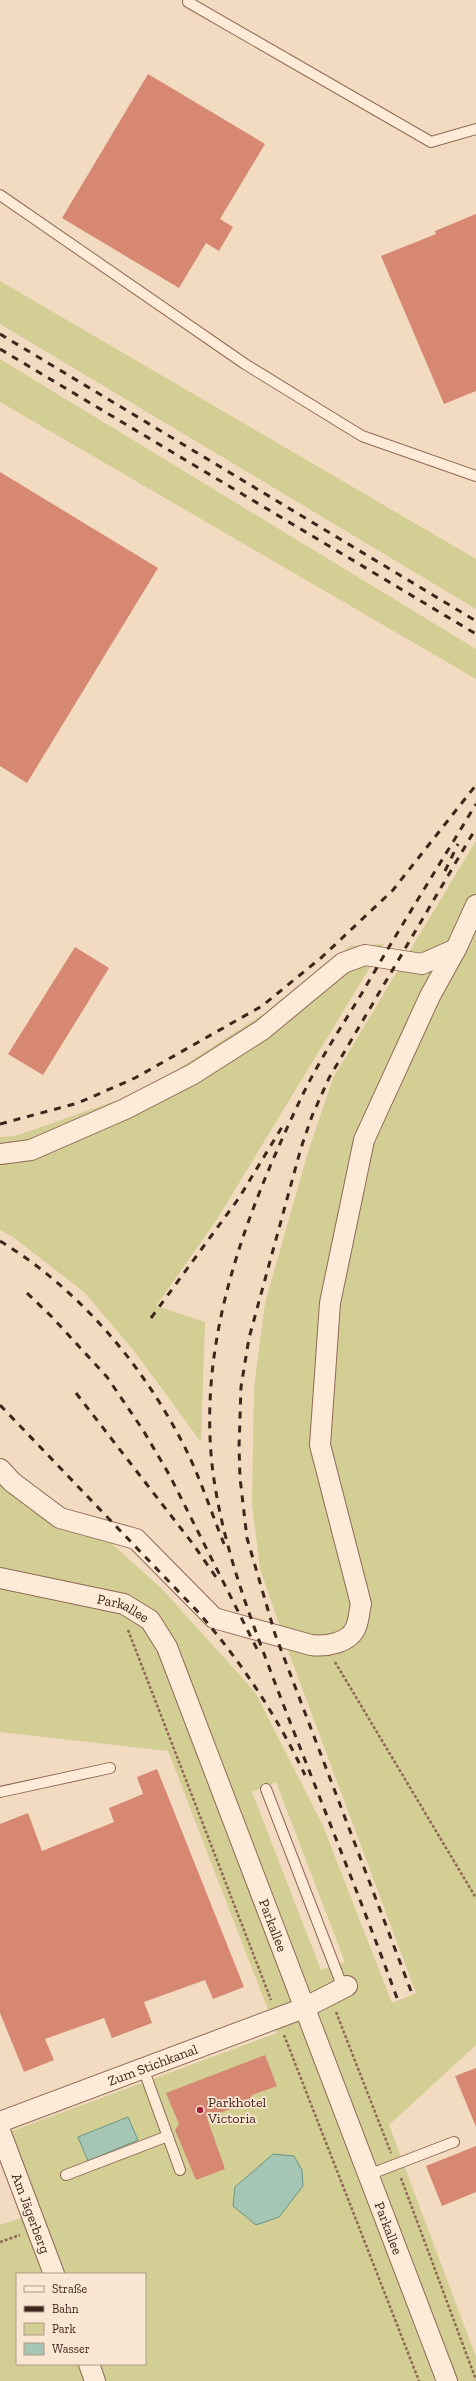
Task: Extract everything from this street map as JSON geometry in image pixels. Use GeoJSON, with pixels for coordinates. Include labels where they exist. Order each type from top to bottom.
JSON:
{"type":"FeatureCollection","features":[{"type":"Feature","properties":{"kind":"street"},"geometry":{"type":"LineString","coordinates":[[0,1469],[12,1482],[60,1518],[136,1539],[214,1618],[311,1646],[326,1646],[344,1639],[356,1628],[361,1604],[320,1445],[330,1303],[364,1140],[430,996],[456,949],[476,905]]}},
{"type":"Feature","properties":{"kind":"street"},"geometry":{"type":"LineString","coordinates":[[0,1154],[31,1150],[126,1110],[193,1074],[262,1030],[344,963],[365,955],[422,964],[456,949]]}},
{"type":"Feature","properties":{"kind":"street","name":"Parkallee"},"geometry":{"type":"LineString","coordinates":[[0,1578],[124,1604],[150,1620],[167,1647],[447,2381]]}},
{"type":"Feature","properties":{"kind":"street","name":"Zum Stichkanal"},"geometry":{"type":"LineString","coordinates":[[0,2122],[304,2008],[340,1990]]}},
{"type":"Feature","properties":{"kind":"street","name":"Am Jägerberg"},"geometry":{"type":"LineString","coordinates":[[0,2131],[54,2273]]}},
{"type":"Feature","properties":{"kind":"street"},"geometry":{"type":"LineString","coordinates":[[89,2365],[95,2381]]}},
{"type":"Feature","properties":{"kind":"lane"},"geometry":{"type":"LineString","coordinates":[[188,2],[431,142],[476,129]]}},
{"type":"Feature","properties":{"kind":"lane"},"geometry":{"type":"LineString","coordinates":[[0,195],[245,364],[362,436],[476,476]]}},
{"type":"Feature","properties":{"kind":"lane"},"geometry":{"type":"LineString","coordinates":[[0,1792],[110,1768]]}},
{"type":"Feature","properties":{"kind":"lane"},"geometry":{"type":"LineString","coordinates":[[266,1789],[340,1990]]}},
{"type":"Feature","properties":{"kind":"lane"},"geometry":{"type":"LineString","coordinates":[[143,2068],[180,2170]]}},
{"type":"Feature","properties":{"kind":"lane"},"geometry":{"type":"LineString","coordinates":[[66,2175],[168,2136]]}},
{"type":"Feature","properties":{"kind":"lane"},"geometry":{"type":"LineString","coordinates":[[368,2175],[454,2142]]}},
{"type":"Feature","properties":{"kind":"path"},"geometry":{"type":"LineString","coordinates":[[326,1646],[476,1898]]}},
{"type":"Feature","properties":{"kind":"path"},"geometry":{"type":"LineString","coordinates":[[340,1990],[396,2165],[476,2380]]}},
{"type":"Feature","properties":{"kind":"green space"},"geometry":{"type":"Polygon","coordinates":[[[0,281],[476,559],[476,609],[0,324],[0,281]]]}},
{"type":"Feature","properties":{"kind":"green space"},"geometry":{"type":"Polygon","coordinates":[[[0,359],[476,649],[476,679],[0,402],[0,359]]]}},
{"type":"Feature","properties":{"kind":"green space"},"geometry":{"type":"Polygon","coordinates":[[[476,841],[476,2045],[389,2125],[476,2357],[476,2381],[0,2381],[0,2225],[39,2212],[9,2132],[277,2033],[168,1751],[0,1732],[0,1479],[46,1518],[111,1543],[162,1589],[255,1692],[323,1826],[392,2003],[416,1993],[289,1653],[260,1569],[252,1504],[254,1388],[265,1303],[309,1149],[333,1078],[476,841]],[[276,1782],[252,1792],[321,1970],[345,1962],[276,1782]]]}},
{"type":"Feature","properties":{"kind":"green space"},"geometry":{"type":"Polygon","coordinates":[[[384,944],[216,1221],[156,1306],[205,1322],[201,1442],[135,1352],[84,1292],[13,1237],[0,1230],[0,1137],[15,1136],[144,1091],[265,1013],[350,946],[384,944]]]}},
{"type":"Feature","properties":{"kind":"water"},"geometry":{"type":"Polygon","coordinates":[[[128,2117],[138,2140],[88,2161],[78,2137],[128,2117]]]}},
{"type":"Feature","properties":{"kind":"water"},"geometry":{"type":"Polygon","coordinates":[[[273,2154],[294,2156],[302,2170],[303,2186],[279,2217],[256,2225],[233,2206],[235,2187],[273,2154]]]}},
{"type":"Feature","properties":{"kind":"building"},"geometry":{"type":"Polygon","coordinates":[[[148,74],[265,144],[220,219],[233,227],[219,251],[206,243],[179,288],[62,218],[148,74]]]}},
{"type":"Feature","properties":{"kind":"building"},"geometry":{"type":"Polygon","coordinates":[[[476,214],[476,391],[444,404],[381,256],[436,234],[435,231],[476,214]]]}},
{"type":"Feature","properties":{"kind":"building"},"geometry":{"type":"Polygon","coordinates":[[[0,472],[158,568],[27,783],[0,766],[0,472]]]}},
{"type":"Feature","properties":{"kind":"building"},"geometry":{"type":"Polygon","coordinates":[[[75,947],[109,968],[43,1075],[8,1054],[75,947]]]}},
{"type":"Feature","properties":{"kind":"building"},"geometry":{"type":"Polygon","coordinates":[[[157,1769],[244,1987],[213,1999],[205,1980],[144,2002],[152,2023],[112,2038],[104,2018],[45,2039],[54,2060],[24,2072],[0,2013],[0,1824],[28,1813],[42,1851],[114,1822],[109,1808],[143,1794],[137,1777],[157,1769]]]}},
{"type":"Feature","properties":{"kind":"building","name":"Parkhotel Victoria"},"geometry":{"type":"Polygon","coordinates":[[[265,2055],[277,2086],[252,2095],[248,2102],[207,2118],[225,2169],[196,2180],[175,2130],[179,2124],[166,2093],[265,2055]]]}},
{"type":"Feature","properties":{"kind":"building"},"geometry":{"type":"Polygon","coordinates":[[[476,2068],[476,2127],[455,2076],[476,2068]]]}},
{"type":"Feature","properties":{"kind":"building"},"geometry":{"type":"Polygon","coordinates":[[[476,2146],[476,2192],[442,2206],[426,2166],[476,2146]]]}},
{"type":"Feature","properties":{"kind":"railway"},"geometry":{"type":"LineString","coordinates":[[0,334],[476,621]]}},
{"type":"Feature","properties":{"kind":"railway"},"geometry":{"type":"LineString","coordinates":[[0,349],[476,634]]}},
{"type":"Feature","properties":{"kind":"railway"},"geometry":{"type":"LineString","coordinates":[[0,1124],[78,1103],[135,1078],[262,1006],[322,957],[393,890],[476,785]]}},
{"type":"Feature","properties":{"kind":"railway"},"geometry":{"type":"LineString","coordinates":[[397,1998],[252,1621],[235,1570],[221,1518],[216,1492],[210,1440],[211,1388],[217,1337],[228,1287],[243,1237],[281,1141],[303,1094],[324,1055],[476,804]]}},
{"type":"Feature","properties":{"kind":"railway"},"geometry":{"type":"LineString","coordinates":[[411,1991],[275,1634],[247,1538],[240,1478],[239,1447],[241,1387],[249,1338],[301,1148],[312,1116],[329,1078],[476,828]]}},
{"type":"Feature","properties":{"kind":"railway"},"geometry":{"type":"LineString","coordinates":[[445,871],[458,844]]}},
{"type":"Feature","properties":{"kind":"railway"},"geometry":{"type":"LineString","coordinates":[[151,1318],[239,1198],[285,1122]]}},
{"type":"Feature","properties":{"kind":"railway"},"geometry":{"type":"LineString","coordinates":[[0,1241],[28,1259],[80,1303],[125,1354],[145,1381],[164,1409],[180,1438],[198,1477],[224,1544]]}},
{"type":"Feature","properties":{"kind":"railway"},"geometry":{"type":"LineString","coordinates":[[27,1293],[52,1317],[107,1377],[143,1430],[170,1476],[258,1651]]}},
{"type":"Feature","properties":{"kind":"railway"},"geometry":{"type":"LineString","coordinates":[[76,1393],[193,1544],[218,1580]]}},
{"type":"Feature","properties":{"kind":"railway"},"geometry":{"type":"LineString","coordinates":[[0,1405],[199,1613],[215,1632],[258,1691],[283,1732],[305,1775]]}},
{"type":"Feature","properties":{"kind":"place","name":"Parkhotel Victoria"},"geometry":{"type":"Point","coordinates":[200,2110]}}]}
